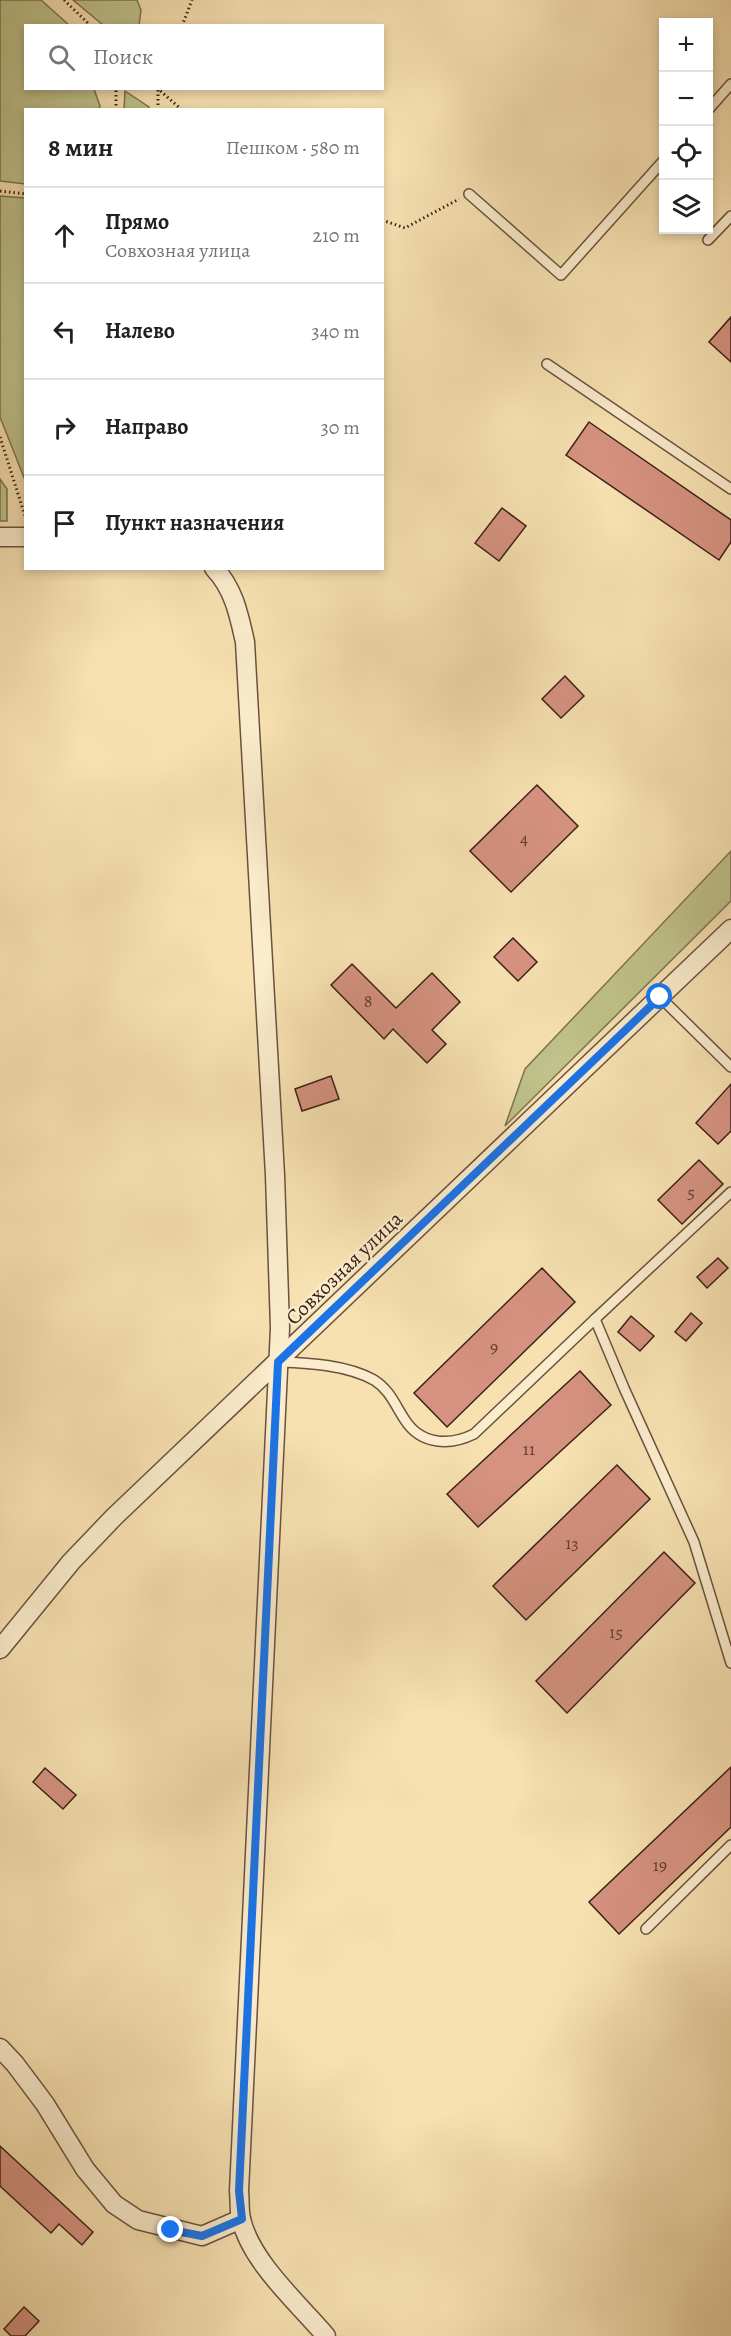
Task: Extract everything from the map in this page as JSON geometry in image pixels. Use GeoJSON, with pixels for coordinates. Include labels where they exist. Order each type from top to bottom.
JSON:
{"type":"FeatureCollection","features":[{"type":"Feature","properties":{"kind":"street"},"geometry":{"type":"LineString","coordinates":[[0,537],[24,537]]}},
{"type":"Feature","properties":{"kind":"street"},"geometry":{"type":"LineString","coordinates":[[216,570],[224,579],[236,603],[245,642],[278,1237],[280,1328],[239,2191],[242,2219],[251,2244],[260,2259],[326,2336]]}},
{"type":"Feature","properties":{"kind":"street","name":"Совхозная улица"},"geometry":{"type":"LineString","coordinates":[[0,1649],[71,1563],[114,1517],[731,929]]}},
{"type":"Feature","properties":{"kind":"street"},"geometry":{"type":"LineString","coordinates":[[0,2048],[45,2104],[85,2169],[114,2204],[138,2220],[202,2236],[242,2219]]}},
{"type":"Feature","properties":{"kind":"lane"},"geometry":{"type":"LineString","coordinates":[[713,104],[731,84]]}},
{"type":"Feature","properties":{"kind":"lane"},"geometry":{"type":"LineString","coordinates":[[469,194],[561,275],[659,165]]}},
{"type":"Feature","properties":{"kind":"lane"},"geometry":{"type":"LineString","coordinates":[[708,240],[731,216]]}},
{"type":"Feature","properties":{"kind":"lane"},"geometry":{"type":"LineString","coordinates":[[547,364],[731,489]]}},
{"type":"Feature","properties":{"kind":"lane"},"geometry":{"type":"LineString","coordinates":[[660,997],[731,1067]]}},
{"type":"Feature","properties":{"kind":"lane"},"geometry":{"type":"LineString","coordinates":[[278,1362],[308,1363],[348,1370],[371,1378],[384,1386],[406,1422],[418,1433],[434,1441],[451,1443],[474,1434],[731,1192]]}},
{"type":"Feature","properties":{"kind":"lane"},"geometry":{"type":"LineString","coordinates":[[596,1319],[624,1388],[694,1542],[731,1663]]}},
{"type":"Feature","properties":{"kind":"lane"},"geometry":{"type":"LineString","coordinates":[[646,1929],[731,1845]]}},
{"type":"Feature","properties":{"kind":"path"},"geometry":{"type":"LineString","coordinates":[[64,0],[89,24]]}},
{"type":"Feature","properties":{"kind":"path"},"geometry":{"type":"LineString","coordinates":[[183,24],[192,0]]}},
{"type":"Feature","properties":{"kind":"path"},"geometry":{"type":"LineString","coordinates":[[116,90],[116,108]]}},
{"type":"Feature","properties":{"kind":"path"},"geometry":{"type":"LineString","coordinates":[[158,90],[158,108]]}},
{"type":"Feature","properties":{"kind":"path"},"geometry":{"type":"LineString","coordinates":[[159,90],[180,108]]}},
{"type":"Feature","properties":{"kind":"path"},"geometry":{"type":"LineString","coordinates":[[0,191],[24,194]]}},
{"type":"Feature","properties":{"kind":"path"},"geometry":{"type":"LineString","coordinates":[[384,221],[405,228],[469,194]]}},
{"type":"Feature","properties":{"kind":"path"},"geometry":{"type":"LineString","coordinates":[[0,436],[24,513]]}},
{"type":"Feature","properties":{"kind":"green space"},"geometry":{"type":"Polygon","coordinates":[[[0,0],[41,0],[68,24],[24,24],[24,90],[94,90],[100,106],[100,108],[24,108],[24,184],[0,181],[0,0]]]}},
{"type":"Feature","properties":{"kind":"green space"},"geometry":{"type":"Polygon","coordinates":[[[73,0],[137,0],[141,10],[139,24],[102,24],[73,0]]]}},
{"type":"Feature","properties":{"kind":"green space"},"geometry":{"type":"Polygon","coordinates":[[[125,91],[149,107],[148,108],[124,108],[125,91]]]}},
{"type":"Feature","properties":{"kind":"green space"},"geometry":{"type":"Polygon","coordinates":[[[0,196],[24,198],[24,477],[0,417],[0,196]]]}},
{"type":"Feature","properties":{"kind":"green space"},"geometry":{"type":"Polygon","coordinates":[[[0,479],[7,489],[7,521],[0,521],[0,479]]]}},
{"type":"Feature","properties":{"kind":"green space"},"geometry":{"type":"Polygon","coordinates":[[[731,851],[731,901],[505,1126],[525,1069],[731,851]]]}},
{"type":"Feature","properties":{"kind":"building"},"geometry":{"type":"Polygon","coordinates":[[[731,317],[731,362],[709,342],[731,317]]]}},
{"type":"Feature","properties":{"kind":"building"},"geometry":{"type":"Polygon","coordinates":[[[589,422],[731,520],[731,542],[719,560],[566,455],[589,422]]]}},
{"type":"Feature","properties":{"kind":"building"},"geometry":{"type":"Polygon","coordinates":[[[502,508],[526,526],[499,561],[475,543],[502,508]]]}},
{"type":"Feature","properties":{"kind":"building"},"geometry":{"type":"Polygon","coordinates":[[[565,676],[584,696],[561,718],[542,699],[565,676]]]}},
{"type":"Feature","properties":{"kind":"building"},"geometry":{"type":"Polygon","coordinates":[[[537,785],[578,826],[511,892],[470,851],[537,785]]]}},
{"type":"Feature","properties":{"kind":"building"},"geometry":{"type":"Polygon","coordinates":[[[513,938],[537,962],[518,981],[494,957],[513,938]]]}},
{"type":"Feature","properties":{"kind":"building"},"geometry":{"type":"Polygon","coordinates":[[[352,964],[396,1008],[432,973],[460,1002],[432,1030],[446,1044],[427,1063],[393,1029],[384,1039],[331,985],[352,964]]]}},
{"type":"Feature","properties":{"kind":"building"},"geometry":{"type":"Polygon","coordinates":[[[331,1076],[339,1099],[302,1111],[295,1089],[331,1076]]]}},
{"type":"Feature","properties":{"kind":"building"},"geometry":{"type":"Polygon","coordinates":[[[731,1084],[731,1131],[718,1144],[696,1123],[731,1084]]]}},
{"type":"Feature","properties":{"kind":"building"},"geometry":{"type":"Polygon","coordinates":[[[699,1160],[723,1184],[682,1224],[658,1200],[699,1160]]]}},
{"type":"Feature","properties":{"kind":"building"},"geometry":{"type":"Polygon","coordinates":[[[718,1258],[728,1268],[707,1288],[697,1277],[718,1258]]]}},
{"type":"Feature","properties":{"kind":"building"},"geometry":{"type":"Polygon","coordinates":[[[542,1268],[575,1302],[447,1427],[414,1393],[542,1268]]]}},
{"type":"Feature","properties":{"kind":"building"},"geometry":{"type":"Polygon","coordinates":[[[691,1313],[702,1323],[686,1341],[675,1332],[691,1313]]]}},
{"type":"Feature","properties":{"kind":"building"},"geometry":{"type":"Polygon","coordinates":[[[631,1316],[654,1336],[640,1351],[618,1332],[631,1316]]]}},
{"type":"Feature","properties":{"kind":"building"},"geometry":{"type":"Polygon","coordinates":[[[580,1371],[611,1405],[478,1527],[447,1494],[580,1371]]]}},
{"type":"Feature","properties":{"kind":"building"},"geometry":{"type":"Polygon","coordinates":[[[617,1465],[650,1499],[526,1620],[493,1586],[617,1465]]]}},
{"type":"Feature","properties":{"kind":"building"},"geometry":{"type":"Polygon","coordinates":[[[664,1552],[695,1583],[567,1713],[536,1681],[664,1552]]]}},
{"type":"Feature","properties":{"kind":"building"},"geometry":{"type":"Polygon","coordinates":[[[731,1767],[731,1827],[619,1934],[589,1902],[731,1767]]]}},
{"type":"Feature","properties":{"kind":"building"},"geometry":{"type":"Polygon","coordinates":[[[45,1768],[76,1795],[63,1809],[33,1782],[45,1768]]]}},
{"type":"Feature","properties":{"kind":"building"},"geometry":{"type":"Polygon","coordinates":[[[0,2146],[93,2232],[82,2245],[59,2224],[51,2233],[0,2186],[0,2146]]]}},
{"type":"Feature","properties":{"kind":"building"},"geometry":{"type":"Polygon","coordinates":[[[24,2307],[39,2321],[25,2336],[11,2336],[4,2329],[24,2307]]]}},
{"type":"Feature","properties":{"kind":"route"},"geometry":{"type":"LineString","coordinates":[[171,2230],[202,2236],[242,2219],[239,2191],[278,1362],[660,997]]}}]}
